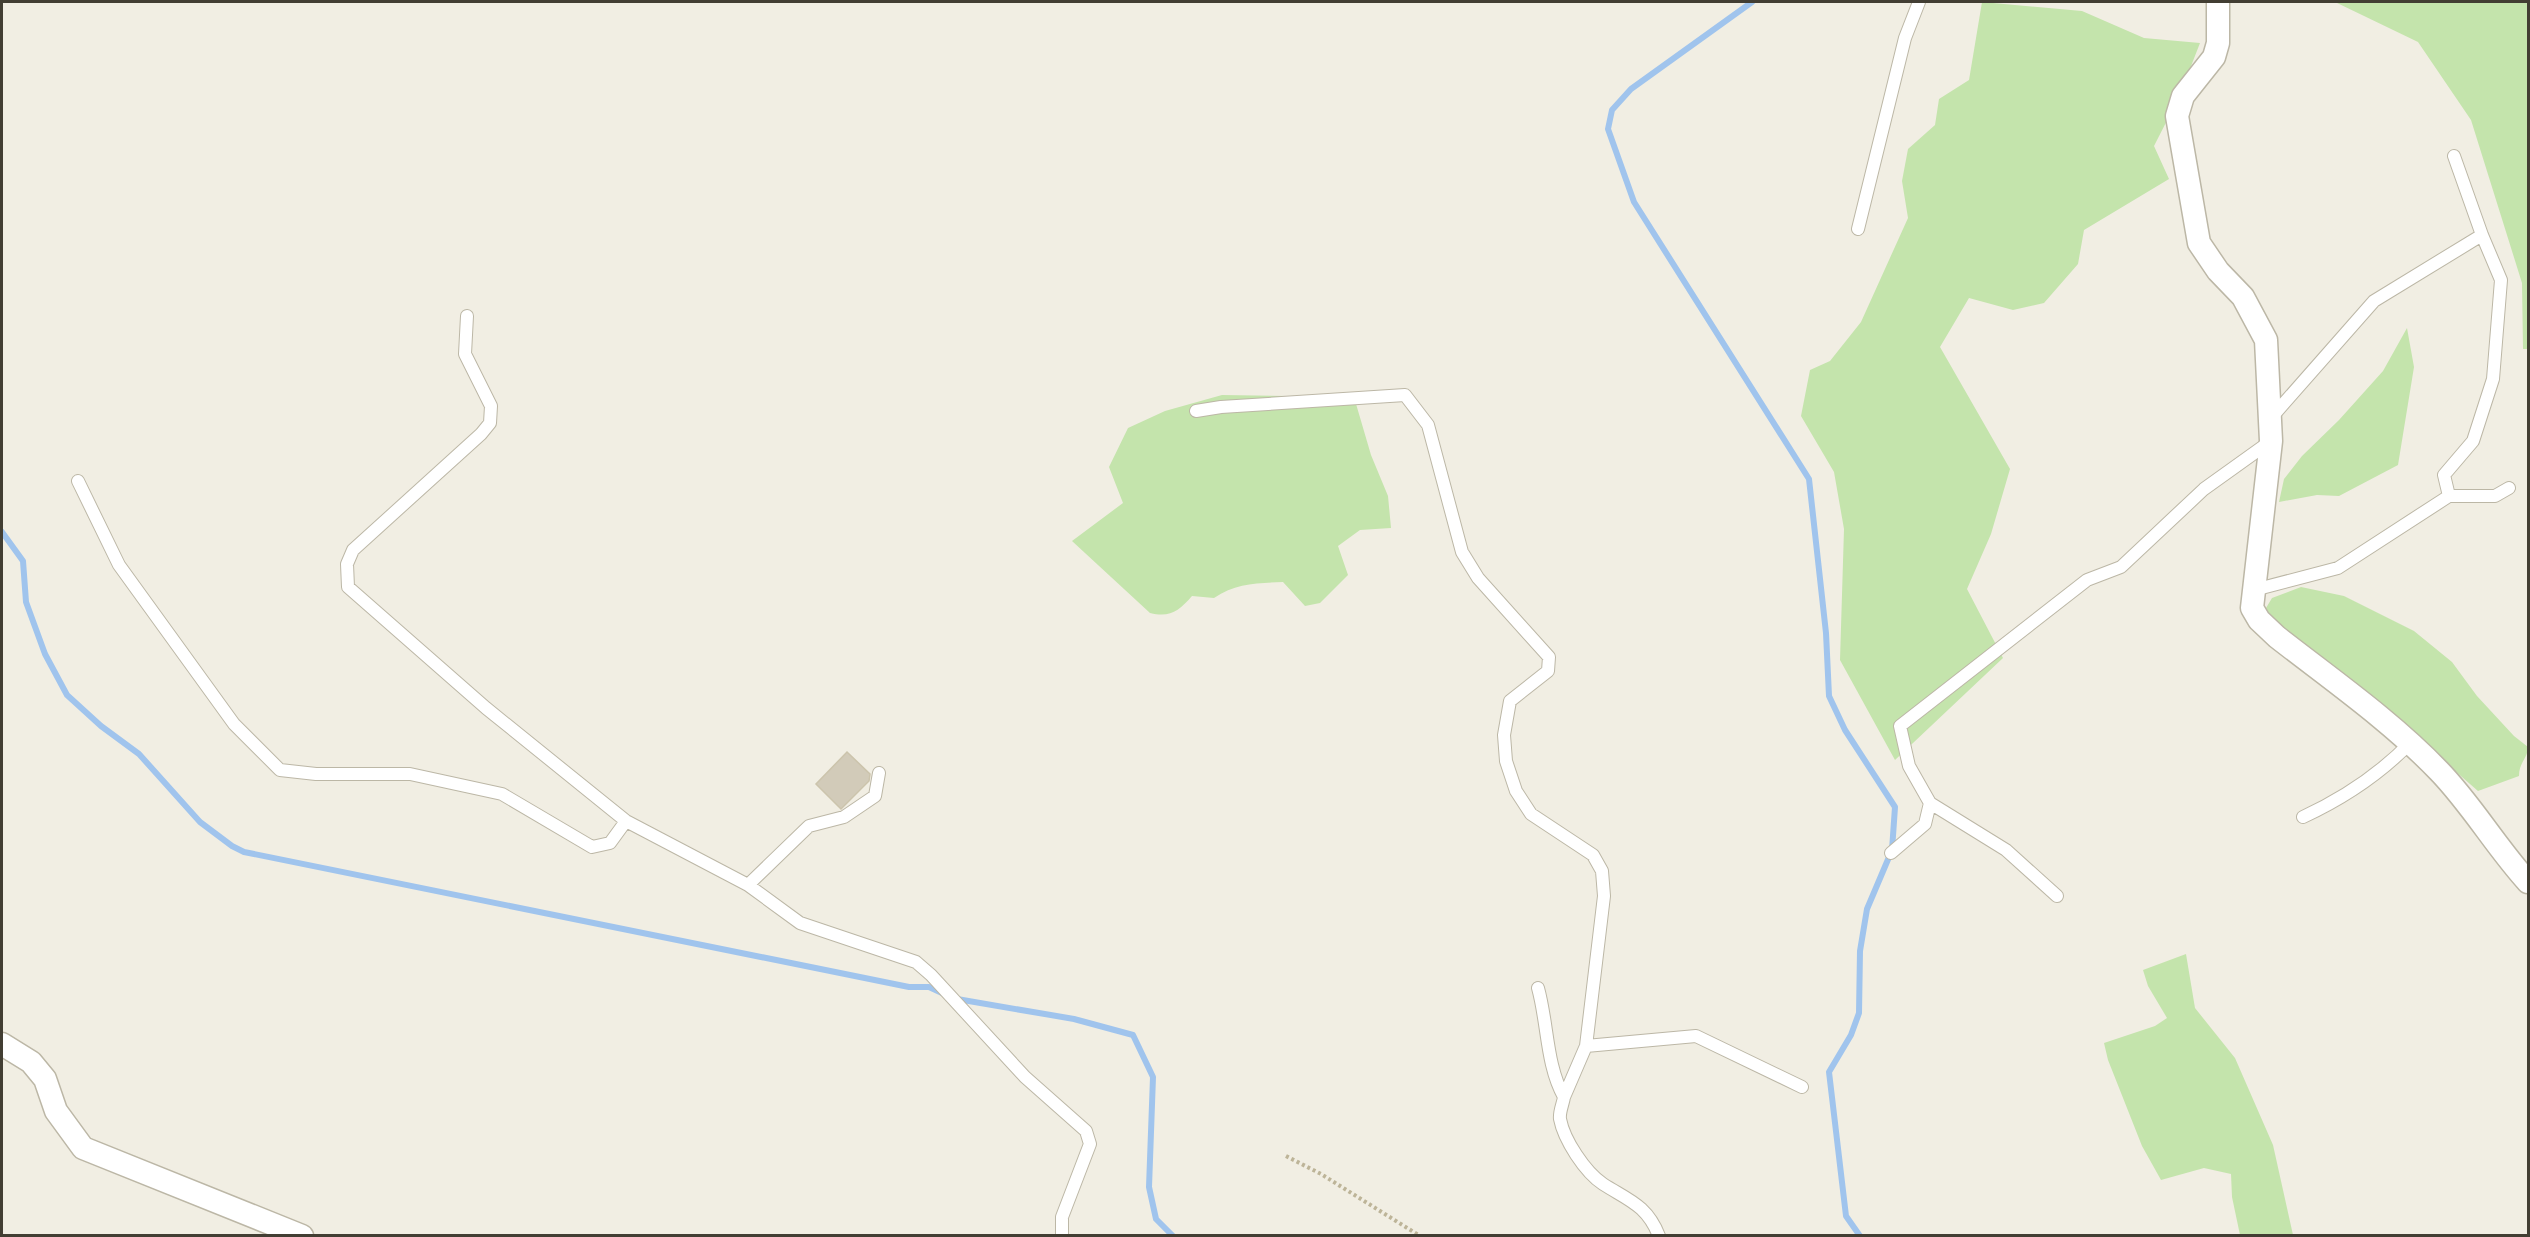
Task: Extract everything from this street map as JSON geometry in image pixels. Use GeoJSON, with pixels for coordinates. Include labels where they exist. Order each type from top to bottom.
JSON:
{"type":"FeatureCollection","features":[{"type":"Feature","properties":{"kind":"street"},"geometry":{"type":"LineString","coordinates":[[2218,2],[2218,43],[2214,57],[2183,96],[2176,116],[2199,243],[2218,271],[2243,297],[2266,340],[2271,430],[2252,608],[2259,620],[2277,637],[2411,742],[2442,774],[2511,863],[2529,882]]}},
{"type":"Feature","properties":{"kind":"street"},"geometry":{"type":"LineString","coordinates":[[2,1044],[31,1062],[45,1079],[56,1111],[83,1148],[302,1236]]}},
{"type":"Feature","properties":{"kind":"lane"},"geometry":{"type":"LineString","coordinates":[[1858,229],[1905,38],[1919,2]]}},
{"type":"Feature","properties":{"kind":"lane"},"geometry":{"type":"LineString","coordinates":[[2449,496],[2444,475],[2473,441],[2493,379],[2501,280],[2482,235],[2454,156]]}},
{"type":"Feature","properties":{"kind":"lane"},"geometry":{"type":"LineString","coordinates":[[2057,896],[2006,849],[1930,803],[1909,766],[1900,726],[2086,580],[2121,567],[2271,430],[2374,302],[2482,235]]}},
{"type":"Feature","properties":{"kind":"lane"},"geometry":{"type":"LineString","coordinates":[[467,316],[465,354],[491,406],[490,423],[481,434],[354,550],[347,564],[348,587],[486,708],[626,821],[748,885],[800,923],[916,962],[931,975],[1025,1077],[1086,1131],[1090,1144],[1062,1217],[1062,1236]]}},
{"type":"Feature","properties":{"kind":"lane"},"geometry":{"type":"LineString","coordinates":[[1196,411],[1221,407],[1405,394],[1428,425],[1462,552],[1478,578],[1549,657],[1548,671],[1510,701],[1504,735],[1506,761],[1516,790],[1531,814],[1593,855],[1602,871],[1604,896],[1586,1046],[1564,1097],[1560,1117],[1576,1156],[1601,1182],[1633,1200],[1653,1222],[1659,1236]]}},
{"type":"Feature","properties":{"kind":"lane"},"geometry":{"type":"LineString","coordinates":[[78,481],[119,565],[234,724],[280,770],[316,774],[410,774],[502,794],[592,847],[610,843],[626,821]]}},
{"type":"Feature","properties":{"kind":"lane"},"geometry":{"type":"LineString","coordinates":[[2254,591],[2338,568],[2449,496],[2494,496],[2509,489]]}},
{"type":"Feature","properties":{"kind":"lane"},"geometry":{"type":"LineString","coordinates":[[2303,817],[2335,802],[2390,763],[2411,742]]}},
{"type":"Feature","properties":{"kind":"lane"},"geometry":{"type":"LineString","coordinates":[[748,885],[809,826],[844,817],[875,796],[879,773]]}},
{"type":"Feature","properties":{"kind":"lane"},"geometry":{"type":"LineString","coordinates":[[1891,852],[1925,824],[1930,803]]}},
{"type":"Feature","properties":{"kind":"lane"},"geometry":{"type":"LineString","coordinates":[[1538,988],[1545,1012],[1554,1079],[1564,1097]]}},
{"type":"Feature","properties":{"kind":"lane"},"geometry":{"type":"LineString","coordinates":[[1586,1046],[1696,1036],[1802,1087]]}},
{"type":"Feature","properties":{"kind":"path"},"geometry":{"type":"LineString","coordinates":[[1286,1156],[1321,1174],[1420,1236]]}},
{"type":"Feature","properties":{"kind":"green space"},"geometry":{"type":"Polygon","coordinates":[[[1982,2],[2082,11],[2144,38],[2200,43],[2179,97],[2154,146],[2169,179],[2084,230],[2078,264],[2044,303],[2013,310],[1969,298],[1940,347],[2010,469],[1991,534],[1967,589],[2003,658],[1895,760],[1840,660],[1844,529],[1834,472],[1801,416],[1810,370],[1830,361],[1861,322],[1908,218],[1902,181],[1908,149],[1935,125],[1939,99],[1969,80],[1982,2]]]}},
{"type":"Feature","properties":{"kind":"green space"},"geometry":{"type":"Polygon","coordinates":[[[2335,2],[2528,2],[2528,349],[2523,349],[2522,283],[2471,120],[2418,42],[2335,2]]]}},
{"type":"Feature","properties":{"kind":"green space"},"geometry":{"type":"Polygon","coordinates":[[[2407,328],[2414,367],[2398,465],[2339,496],[2317,495],[2279,502],[2284,479],[2302,456],[2339,420],[2383,371],[2407,328]]]}},
{"type":"Feature","properties":{"kind":"green space"},"geometry":{"type":"Polygon","coordinates":[[[1222,395],[1354,397],[1371,455],[1388,496],[1391,528],[1360,530],[1338,546],[1348,575],[1320,603],[1305,606],[1283,582],[1264,583],[1230,589],[1214,598],[1192,596],[1183,606],[1169,614],[1150,613],[1072,541],[1123,503],[1109,467],[1128,428],[1165,411],[1222,395]]]}},
{"type":"Feature","properties":{"kind":"green space"},"geometry":{"type":"Polygon","coordinates":[[[2301,587],[2344,596],[2414,631],[2452,662],[2477,696],[2514,736],[2528,747],[2519,776],[2478,791],[2423,743],[2272,622],[2266,608],[2272,598],[2301,587]]]}},
{"type":"Feature","properties":{"kind":"green space"},"geometry":{"type":"Polygon","coordinates":[[[2186,954],[2195,1008],[2235,1058],[2273,1145],[2293,1235],[2240,1235],[2232,1197],[2231,1174],[2204,1168],[2161,1180],[2142,1146],[2108,1060],[2104,1043],[2155,1026],[2167,1018],[2148,986],[2143,970],[2186,954]]]}},
{"type":"Feature","properties":{"kind":"building"},"geometry":{"type":"Polygon","coordinates":[[[847,752],[870,774],[869,781],[841,809],[816,784],[847,752]]]}},
{"type":"Feature","properties":{"kind":"waterway"},"geometry":{"type":"LineString","coordinates":[[1752,2],[1631,89],[1612,110],[1608,129],[1634,202],[1809,479],[1826,633],[1829,696],[1845,730],[1895,807],[1892,850],[1867,909],[1860,951],[1859,1013],[1851,1035],[1829,1072],[1846,1216],[1860,1236]]}},
{"type":"Feature","properties":{"kind":"waterway"},"geometry":{"type":"LineString","coordinates":[[2,532],[23,561],[26,602],[45,654],[67,695],[101,726],[139,754],[200,822],[232,846],[244,852],[909,987],[929,987],[942,993]]}},
{"type":"Feature","properties":{"kind":"waterway"},"geometry":{"type":"LineString","coordinates":[[957,999],[1074,1019],[1133,1035],[1153,1077],[1149,1187],[1156,1219],[1173,1236]]}}]}
